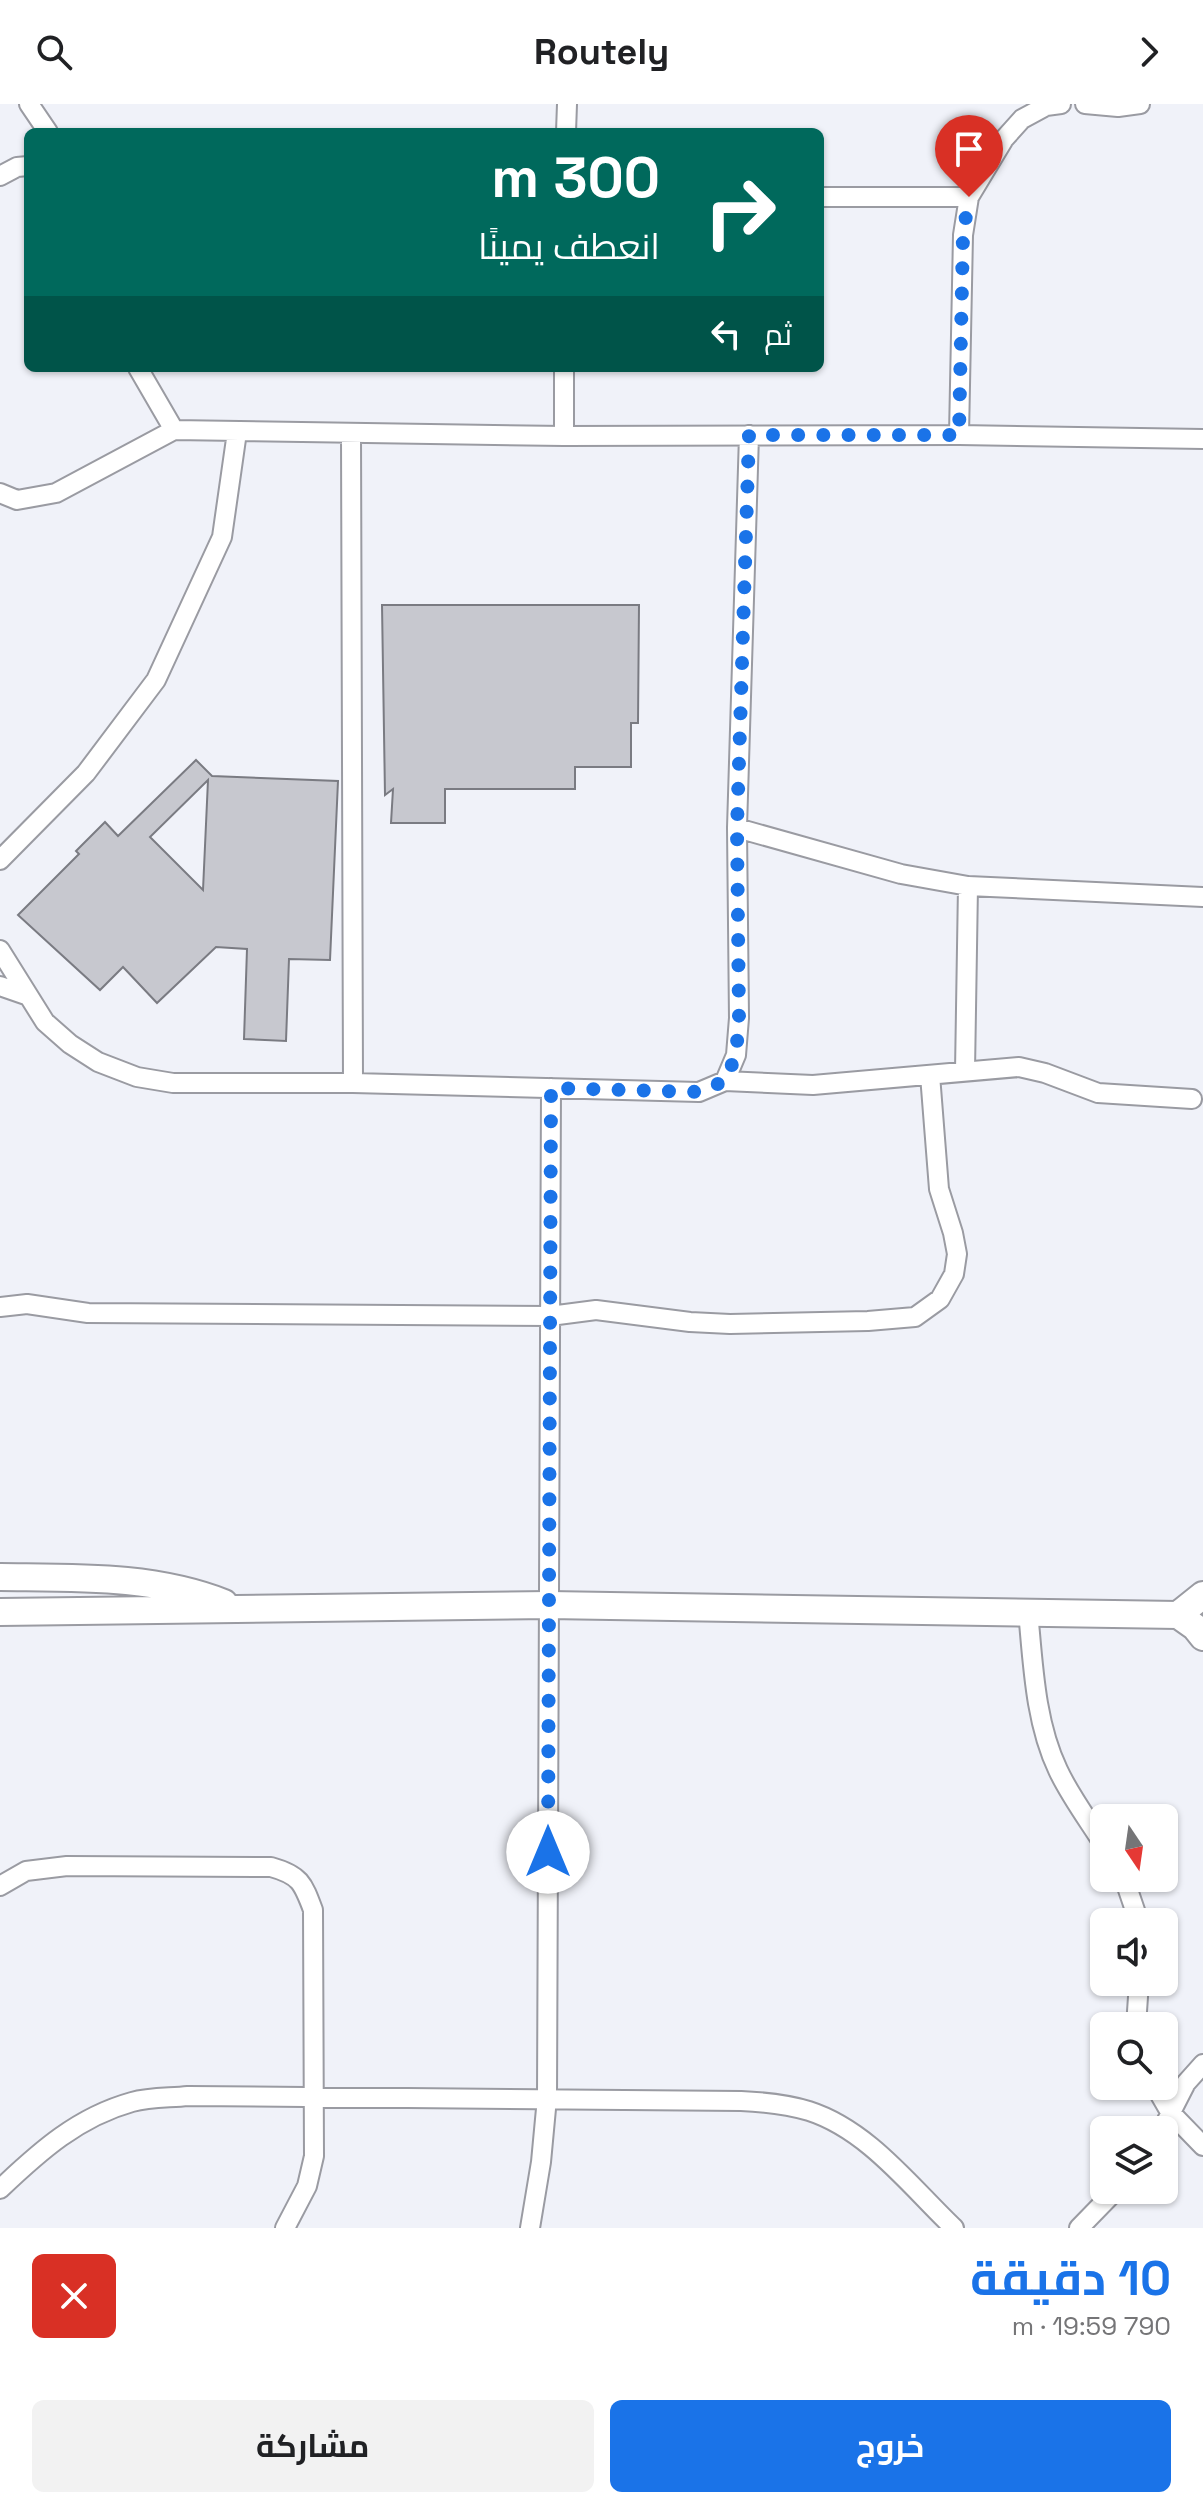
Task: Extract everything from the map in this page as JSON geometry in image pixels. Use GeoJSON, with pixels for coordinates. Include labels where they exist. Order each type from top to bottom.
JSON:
{"type":"FeatureCollection","features":[{"type":"Feature","properties":{"kind":"street"},"geometry":{"type":"LineString","coordinates":[[29,104],[45,128]]}},
{"type":"Feature","properties":{"kind":"street"},"geometry":{"type":"LineString","coordinates":[[566,128],[567,104]]}},
{"type":"Feature","properties":{"kind":"street"},"geometry":{"type":"LineString","coordinates":[[959,435],[963,235],[969,197],[1004,139],[1022,119],[1046,106],[1061,104]]}},
{"type":"Feature","properties":{"kind":"street"},"geometry":{"type":"LineString","coordinates":[[1085,104],[1118,107],[1140,104]]}},
{"type":"Feature","properties":{"kind":"street"},"geometry":{"type":"LineString","coordinates":[[0,176],[24,166]]}},
{"type":"Feature","properties":{"kind":"street"},"geometry":{"type":"LineString","coordinates":[[824,197],[969,197]]}},
{"type":"Feature","properties":{"kind":"street"},"geometry":{"type":"LineString","coordinates":[[140,372],[174,430]]}},
{"type":"Feature","properties":{"kind":"street"},"geometry":{"type":"LineString","coordinates":[[564,372],[564,436]]}},
{"type":"Feature","properties":{"kind":"street"},"geometry":{"type":"LineString","coordinates":[[0,493],[17,500],[56,493],[174,430],[564,436],[959,435],[1203,439]]}},
{"type":"Feature","properties":{"kind":"street"},"geometry":{"type":"LineString","coordinates":[[0,860],[86,773],[156,680],[222,537],[237,432]]}},
{"type":"Feature","properties":{"kind":"street"},"geometry":{"type":"LineString","coordinates":[[351,434],[353,1083]]}},
{"type":"Feature","properties":{"kind":"street"},"geometry":{"type":"LineString","coordinates":[[725,1081],[736,1055],[739,1018],[737,828],[749,435]]}},
{"type":"Feature","properties":{"kind":"street"},"geometry":{"type":"LineString","coordinates":[[737,828],[901,874],[968,886],[1203,897]]}},
{"type":"Feature","properties":{"kind":"street"},"geometry":{"type":"LineString","coordinates":[[965,1071],[968,886]]}},
{"type":"Feature","properties":{"kind":"street"},"geometry":{"type":"LineString","coordinates":[[0,950],[45,1022],[70,1044],[98,1062],[137,1077],[173,1083],[353,1083],[699,1092],[725,1081],[813,1085],[1019,1067],[1045,1073],[1098,1093],[1192,1099]]}},
{"type":"Feature","properties":{"kind":"street"},"geometry":{"type":"LineString","coordinates":[[0,986],[26,995]]}},
{"type":"Feature","properties":{"kind":"street"},"geometry":{"type":"LineString","coordinates":[[0,1307],[27,1304],[88,1313],[550,1316],[596,1310],[730,1324],[915,1317],[940,1299],[954,1274],[957,1254],[939,1189],[930,1075]]}},
{"type":"Feature","properties":{"kind":"street"},"geometry":{"type":"LineString","coordinates":[[530,2228],[540,2173],[547,2098],[551,1088]]}},
{"type":"Feature","properties":{"kind":"street"},"geometry":{"type":"LineString","coordinates":[[0,1577],[118,1579],[192,1590],[235,1607]]}},
{"type":"Feature","properties":{"kind":"street"},"geometry":{"type":"LineString","coordinates":[[1178,1615],[1203,1595]]}},
{"type":"Feature","properties":{"kind":"street"},"geometry":{"type":"LineString","coordinates":[[0,1612],[549,1605],[1028,1611],[1178,1615],[1203,1637]]}},
{"type":"Feature","properties":{"kind":"street"},"geometry":{"type":"LineString","coordinates":[[1028,1611],[1035,1683],[1050,1751],[1058,1772],[1090,1823]]}},
{"type":"Feature","properties":{"kind":"street"},"geometry":{"type":"LineString","coordinates":[[0,1886],[26,1871],[67,1866],[271,1867],[291,1872],[303,1884],[313,1910],[314,2156],[307,2186],[285,2228]]}},
{"type":"Feature","properties":{"kind":"street"},"geometry":{"type":"LineString","coordinates":[[1168,2116],[1186,2083],[1203,2064]]}},
{"type":"Feature","properties":{"kind":"street"},"geometry":{"type":"LineString","coordinates":[[0,2189],[40,2151],[84,2120],[134,2102],[188,2096],[741,2101],[776,2103],[810,2111],[842,2125],[871,2145],[954,2228]]}},
{"type":"Feature","properties":{"kind":"street"},"geometry":{"type":"LineString","coordinates":[[1163,2100],[1170,2112],[1203,2146]]}},
{"type":"Feature","properties":{"kind":"street"},"geometry":{"type":"LineString","coordinates":[[1079,2228],[1102,2204]]}},
{"type":"Feature","properties":{"kind":"building"},"geometry":{"type":"Polygon","coordinates":[[[382,605],[639,605],[638,723],[631,723],[631,767],[575,767],[575,789],[445,789],[445,823],[391,823],[393,789],[385,795],[382,605]]]}},
{"type":"Feature","properties":{"kind":"building"},"geometry":{"type":"Polygon","coordinates":[[[196,760],[212,776],[338,781],[330,960],[289,959],[286,1041],[244,1039],[247,949],[216,947],[157,1003],[123,967],[100,990],[18,915],[79,854],[76,851],[105,822],[118,836],[196,760]],[[208,780],[150,837],[203,890],[208,780]]]}},
{"type":"Feature","properties":{"kind":"route"},"geometry":{"type":"LineString","coordinates":[[548,1852],[551,1088],[699,1092],[725,1081],[736,1055],[739,1018],[737,828],[749,435],[959,435],[963,235],[969,197]]}}]}
